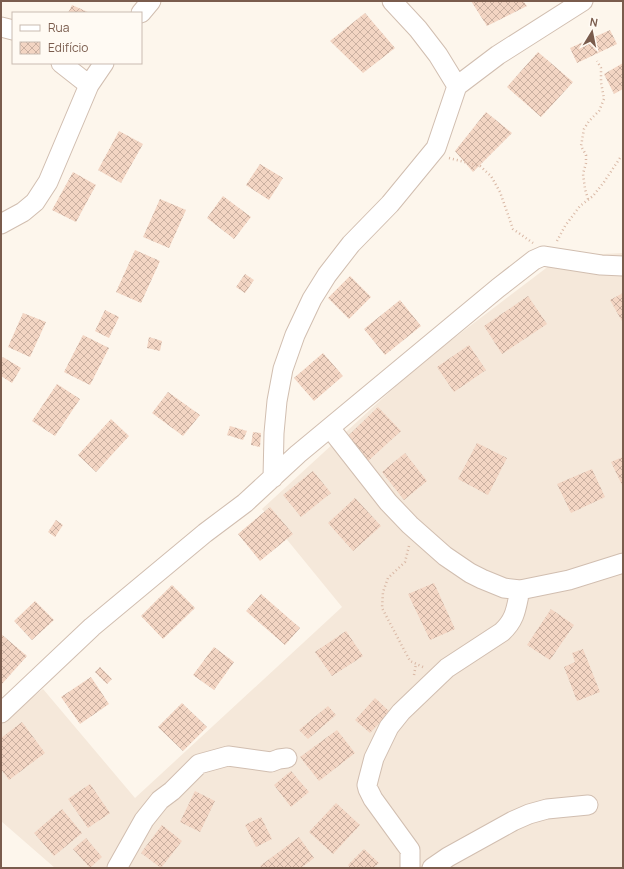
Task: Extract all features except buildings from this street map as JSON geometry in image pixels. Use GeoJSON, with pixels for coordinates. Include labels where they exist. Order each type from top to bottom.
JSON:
{"type":"FeatureCollection","features":[{"type":"Feature","properties":{"kind":"street"},"geometry":{"type":"LineString","coordinates":[[142,12],[151,1]]}},
{"type":"Feature","properties":{"kind":"street"},"geometry":{"type":"LineString","coordinates":[[392,1],[418,28],[438,54],[457,86]]}},
{"type":"Feature","properties":{"kind":"street"},"geometry":{"type":"LineString","coordinates":[[273,478],[276,414],[283,369],[295,334],[312,299],[327,275],[351,244],[394,198],[436,148],[457,86],[498,54],[583,1]]}},
{"type":"Feature","properties":{"kind":"street"},"geometry":{"type":"LineString","coordinates":[[1,27],[12,30]]}},
{"type":"Feature","properties":{"kind":"street"},"geometry":{"type":"LineString","coordinates":[[63,64],[89,85]]}},
{"type":"Feature","properties":{"kind":"street"},"geometry":{"type":"LineString","coordinates":[[1,224],[23,212],[35,202],[48,182],[89,85],[103,64]]}},
{"type":"Feature","properties":{"kind":"street"},"geometry":{"type":"LineString","coordinates":[[1,713],[92,627],[205,533],[245,503],[298,454],[498,288],[534,260],[543,256],[623,266]]}},
{"type":"Feature","properties":{"kind":"street"},"geometry":{"type":"LineString","coordinates":[[330,428],[388,502],[410,526],[445,556],[470,573],[498,585],[520,590],[569,580],[623,563]]}},
{"type":"Feature","properties":{"kind":"street"},"geometry":{"type":"LineString","coordinates":[[410,868],[410,850],[373,799],[367,786],[368,777],[374,758],[389,727],[401,712],[447,668],[502,632],[508,626],[515,617],[520,590]]}},
{"type":"Feature","properties":{"kind":"street"},"geometry":{"type":"LineString","coordinates":[[117,868],[144,820],[160,800],[172,791],[199,764],[228,756],[271,762],[287,758]]}},
{"type":"Feature","properties":{"kind":"street"},"geometry":{"type":"LineString","coordinates":[[432,868],[448,857],[513,821],[530,814],[547,809],[588,805]]}},
{"type":"Feature","properties":{"kind":"path"},"geometry":{"type":"LineString","coordinates":[[588,199],[583,174],[586,163],[586,155],[582,146],[584,129],[589,121],[599,111],[604,99],[601,82],[601,68],[597,61]]}},
{"type":"Feature","properties":{"kind":"path"},"geometry":{"type":"LineString","coordinates":[[436,148],[443,156],[480,166],[491,176],[500,192],[513,229],[532,241],[543,256],[556,242],[565,226],[580,206],[604,182],[620,158],[623,156]]}},
{"type":"Feature","properties":{"kind":"path"},"geometry":{"type":"LineString","coordinates":[[410,526],[409,546],[405,562],[388,578],[383,592],[382,608],[410,661],[427,668],[447,668]]}},
{"type":"Feature","properties":{"kind":"shaded area"},"geometry":{"type":"Polygon","coordinates":[[[623,253],[623,868],[55,868],[1,821],[1,723],[43,689],[135,798],[342,607],[262,509],[420,364],[562,256],[623,253]]]}}]}
